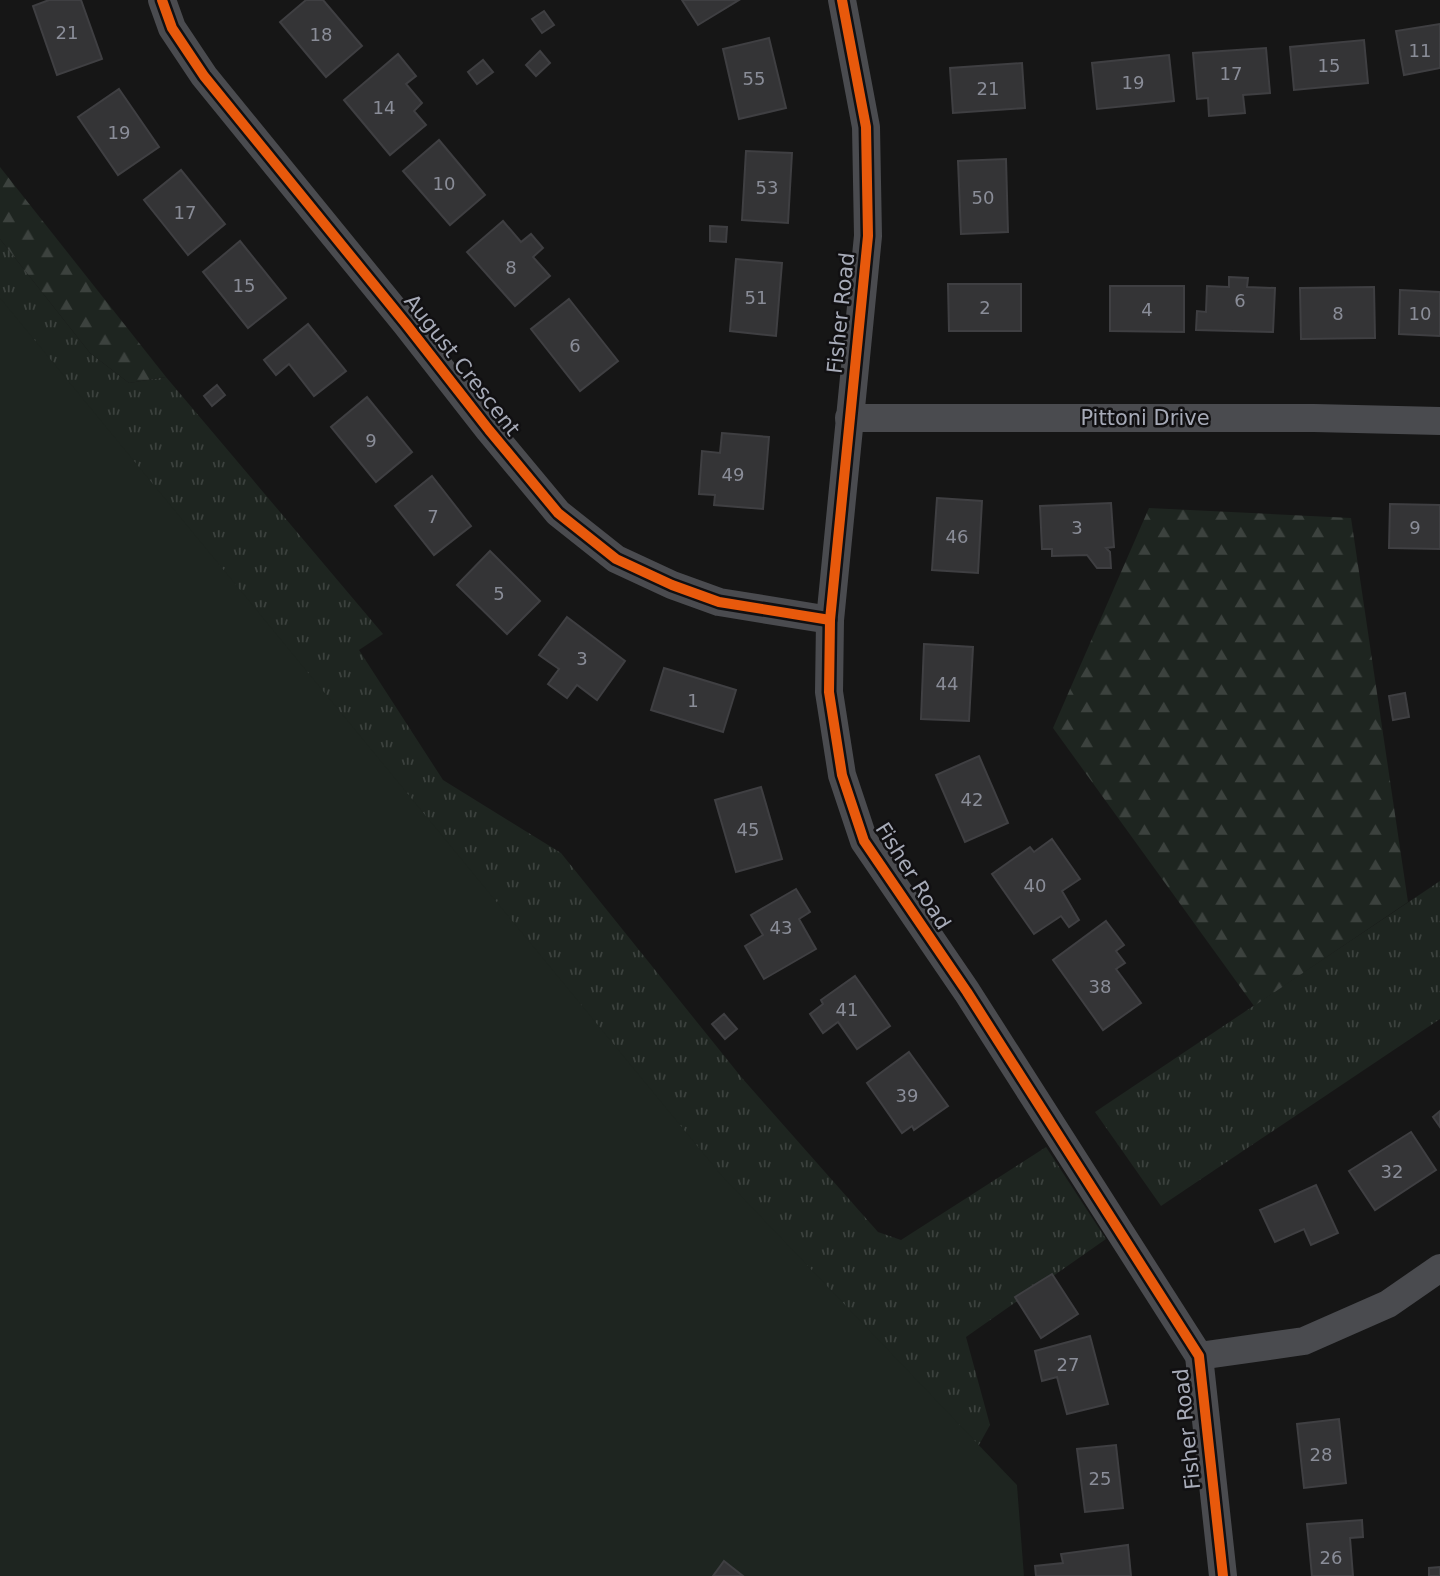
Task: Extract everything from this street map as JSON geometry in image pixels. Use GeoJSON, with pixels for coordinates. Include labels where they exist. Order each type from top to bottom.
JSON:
{"type":"FeatureCollection","features":[{"type":"Feature","properties":{"kind":"street","name":"August Crescent"},"geometry":{"type":"LineString","coordinates":[[162,0],[172,28],[204,76],[558,513],[617,559],[671,585],[719,602],[830,620]]}},
{"type":"Feature","properties":{"kind":"street","name":"Fisher Road"},"geometry":{"type":"LineString","coordinates":[[842,0],[866,127],[868,236],[830,620],[828,692],[842,775],[864,841],[967,992],[1199,1356],[1223,1576]]}},
{"type":"Feature","properties":{"kind":"street","name":"Pittoni Drive"},"geometry":{"type":"LineString","coordinates":[[849,418],[1314,418],[1440,421]]}},
{"type":"Feature","properties":{"kind":"street"},"geometry":{"type":"LineString","coordinates":[[1199,1356],[1304,1341],[1388,1304],[1440,1268]]}},
{"type":"Feature","properties":{"kind":"green space"},"geometry":{"type":"Polygon","coordinates":[[[0,167],[166,377],[129,383],[90,353],[0,239],[0,167]]]}},
{"type":"Feature","properties":{"kind":"green space"},"geometry":{"type":"Polygon","coordinates":[[[0,239],[90,353],[129,383],[166,377],[383,634],[359,650],[443,780],[561,853],[742,1078],[878,1232],[901,1240],[1046,1147],[1106,1239],[966,1337],[990,1425],[960,1479],[0,352],[0,239]]]}},
{"type":"Feature","properties":{"kind":"green space"},"geometry":{"type":"Polygon","coordinates":[[[0,298],[722,1176],[1017,1485],[1024,1576],[0,1576],[0,298]]]}},
{"type":"Feature","properties":{"kind":"green space"},"geometry":{"type":"Polygon","coordinates":[[[1149,508],[1351,518],[1408,902],[1254,1006],[1053,728],[1149,508]]]}},
{"type":"Feature","properties":{"kind":"green space"},"geometry":{"type":"Polygon","coordinates":[[[1440,881],[1440,1019],[1161,1206],[1095,1112],[1440,881]]]}},
{"type":"Feature","properties":{"kind":"building"},"geometry":{"type":"Polygon","coordinates":[[[49,0],[81,0],[102,59],[57,75],[33,6],[49,0]]]}},
{"type":"Feature","properties":{"kind":"building"},"geometry":{"type":"Polygon","coordinates":[[[306,0],[323,0],[362,46],[326,77],[280,22],[306,0]]]}},
{"type":"Feature","properties":{"kind":"building"},"geometry":{"type":"Polygon","coordinates":[[[682,0],[739,0],[698,25],[682,0]]]}},
{"type":"Feature","properties":{"kind":"building"},"geometry":{"type":"Polygon","coordinates":[[[544,11],[554,25],[542,33],[532,19],[544,11]]]}},
{"type":"Feature","properties":{"kind":"building"},"geometry":{"type":"Polygon","coordinates":[[[1440,24],[1440,68],[1404,75],[1396,31],[1440,24]]]}},
{"type":"Feature","properties":{"kind":"building"},"geometry":{"type":"Polygon","coordinates":[[[769,38],[786,108],[739,119],[723,49],[769,38]]]}},
{"type":"Feature","properties":{"kind":"building"},"geometry":{"type":"Polygon","coordinates":[[[1364,40],[1368,83],[1294,90],[1290,47],[1364,40]]]}},
{"type":"Feature","properties":{"kind":"building"},"geometry":{"type":"Polygon","coordinates":[[[1266,48],[1270,93],[1243,95],[1245,113],[1209,116],[1208,98],[1197,99],[1193,53],[1266,48]]]}},
{"type":"Feature","properties":{"kind":"building"},"geometry":{"type":"Polygon","coordinates":[[[540,51],[550,63],[536,76],[526,65],[540,51]]]}},
{"type":"Feature","properties":{"kind":"building"},"geometry":{"type":"Polygon","coordinates":[[[398,54],[416,76],[406,84],[422,103],[414,111],[426,125],[390,155],[344,100],[398,54]]]}},
{"type":"Feature","properties":{"kind":"building"},"geometry":{"type":"Polygon","coordinates":[[[1169,55],[1174,101],[1097,109],[1092,63],[1169,55]]]}},
{"type":"Feature","properties":{"kind":"building"},"geometry":{"type":"Polygon","coordinates":[[[483,60],[493,72],[477,84],[468,72],[483,60]]]}},
{"type":"Feature","properties":{"kind":"building"},"geometry":{"type":"Polygon","coordinates":[[[1022,63],[1025,108],[953,113],[950,68],[1022,63]]]}},
{"type":"Feature","properties":{"kind":"building"},"geometry":{"type":"Polygon","coordinates":[[[119,89],[159,147],[118,175],[78,117],[119,89]]]}},
{"type":"Feature","properties":{"kind":"building"},"geometry":{"type":"Polygon","coordinates":[[[439,140],[485,195],[450,225],[403,171],[439,140]]]}},
{"type":"Feature","properties":{"kind":"building"},"geometry":{"type":"Polygon","coordinates":[[[746,151],[792,153],[788,223],[742,220],[746,151]]]}},
{"type":"Feature","properties":{"kind":"building"},"geometry":{"type":"Polygon","coordinates":[[[1006,159],[1008,232],[961,234],[958,161],[1006,159]]]}},
{"type":"Feature","properties":{"kind":"building"},"geometry":{"type":"Polygon","coordinates":[[[181,170],[225,224],[188,255],[144,200],[181,170]]]}},
{"type":"Feature","properties":{"kind":"building"},"geometry":{"type":"Polygon","coordinates":[[[503,221],[521,242],[531,234],[543,248],[533,257],[550,276],[515,306],[467,252],[503,221]]]}},
{"type":"Feature","properties":{"kind":"building"},"geometry":{"type":"Polygon","coordinates":[[[710,226],[727,227],[726,242],[710,241],[710,226]]]}},
{"type":"Feature","properties":{"kind":"building"},"geometry":{"type":"Polygon","coordinates":[[[240,241],[286,298],[248,328],[203,272],[240,241]]]}},
{"type":"Feature","properties":{"kind":"building"},"geometry":{"type":"Polygon","coordinates":[[[736,259],[782,263],[776,336],[730,331],[736,259]]]}},
{"type":"Feature","properties":{"kind":"building"},"geometry":{"type":"Polygon","coordinates":[[[1229,277],[1248,278],[1247,287],[1275,288],[1273,332],[1196,330],[1197,311],[1206,312],[1207,286],[1229,287],[1229,277]]]}},
{"type":"Feature","properties":{"kind":"building"},"geometry":{"type":"Polygon","coordinates":[[[948,284],[1021,284],[1021,331],[949,331],[948,284]]]}},
{"type":"Feature","properties":{"kind":"building"},"geometry":{"type":"Polygon","coordinates":[[[1110,286],[1184,286],[1184,332],[1110,331],[1110,286]]]}},
{"type":"Feature","properties":{"kind":"building"},"geometry":{"type":"Polygon","coordinates":[[[1374,287],[1375,338],[1301,339],[1300,288],[1374,287]]]}},
{"type":"Feature","properties":{"kind":"building"},"geometry":{"type":"Polygon","coordinates":[[[1400,290],[1440,292],[1440,336],[1399,334],[1400,290]]]}},
{"type":"Feature","properties":{"kind":"building"},"geometry":{"type":"Polygon","coordinates":[[[569,299],[618,361],[580,391],[531,329],[569,299]]]}},
{"type":"Feature","properties":{"kind":"building"},"geometry":{"type":"Polygon","coordinates":[[[308,324],[346,371],[314,396],[289,364],[276,375],[264,360],[308,324]]]}},
{"type":"Feature","properties":{"kind":"building"},"geometry":{"type":"Polygon","coordinates":[[[217,385],[225,395],[212,406],[204,396],[217,385]]]}},
{"type":"Feature","properties":{"kind":"building"},"geometry":{"type":"Polygon","coordinates":[[[367,397],[412,452],[376,482],[331,427],[367,397]]]}},
{"type":"Feature","properties":{"kind":"building"},"geometry":{"type":"Polygon","coordinates":[[[722,433],[769,437],[763,509],[714,505],[715,495],[699,494],[702,451],[720,453],[722,433]]]}},
{"type":"Feature","properties":{"kind":"building"},"geometry":{"type":"Polygon","coordinates":[[[432,476],[471,526],[434,555],[395,506],[432,476]]]}},
{"type":"Feature","properties":{"kind":"building"},"geometry":{"type":"Polygon","coordinates":[[[937,498],[982,501],[978,573],[932,570],[937,498]]]}},
{"type":"Feature","properties":{"kind":"building"},"geometry":{"type":"Polygon","coordinates":[[[1111,503],[1114,547],[1106,548],[1110,552],[1111,568],[1097,568],[1087,555],[1052,556],[1052,549],[1042,549],[1040,506],[1111,503]]]}},
{"type":"Feature","properties":{"kind":"building"},"geometry":{"type":"Polygon","coordinates":[[[1390,504],[1440,505],[1440,549],[1389,548],[1390,504]]]}},
{"type":"Feature","properties":{"kind":"building"},"geometry":{"type":"Polygon","coordinates":[[[490,551],[540,601],[507,634],[457,585],[490,551]]]}},
{"type":"Feature","properties":{"kind":"building"},"geometry":{"type":"Polygon","coordinates":[[[567,617],[625,661],[597,700],[577,685],[567,698],[548,684],[559,669],[539,655],[567,617]]]}},
{"type":"Feature","properties":{"kind":"building"},"geometry":{"type":"Polygon","coordinates":[[[924,644],[973,647],[969,721],[921,719],[924,644]]]}},
{"type":"Feature","properties":{"kind":"building"},"geometry":{"type":"Polygon","coordinates":[[[664,668],[736,690],[723,732],[651,710],[664,668]]]}},
{"type":"Feature","properties":{"kind":"building"},"geometry":{"type":"Polygon","coordinates":[[[1405,693],[1409,717],[1393,720],[1389,696],[1405,693]]]}},
{"type":"Feature","properties":{"kind":"building"},"geometry":{"type":"Polygon","coordinates":[[[979,756],[1008,823],[965,842],[936,775],[979,756]]]}},
{"type":"Feature","properties":{"kind":"building"},"geometry":{"type":"Polygon","coordinates":[[[761,787],[782,859],[736,872],[715,800],[761,787]]]}},
{"type":"Feature","properties":{"kind":"building"},"geometry":{"type":"Polygon","coordinates":[[[1052,839],[1080,879],[1062,891],[1079,920],[1069,927],[1061,916],[1034,934],[992,874],[1030,847],[1034,852],[1052,839]]]}},
{"type":"Feature","properties":{"kind":"building"},"geometry":{"type":"Polygon","coordinates":[[[796,889],[810,912],[799,919],[816,949],[764,979],[745,946],[763,935],[751,915],[796,889]]]}},
{"type":"Feature","properties":{"kind":"building"},"geometry":{"type":"Polygon","coordinates":[[[1106,921],[1124,945],[1116,951],[1125,963],[1116,969],[1141,1003],[1103,1030],[1053,960],[1106,921]]]}},
{"type":"Feature","properties":{"kind":"building"},"geometry":{"type":"Polygon","coordinates":[[[855,976],[890,1026],[857,1049],[838,1022],[823,1033],[810,1014],[823,1004],[821,1000],[855,976]]]}},
{"type":"Feature","properties":{"kind":"building"},"geometry":{"type":"Polygon","coordinates":[[[724,1014],[737,1029],[725,1039],[712,1024],[724,1014]]]}},
{"type":"Feature","properties":{"kind":"building"},"geometry":{"type":"Polygon","coordinates":[[[909,1052],[948,1106],[914,1130],[912,1126],[902,1133],[867,1083],[909,1052]]]}},
{"type":"Feature","properties":{"kind":"building"},"geometry":{"type":"Polygon","coordinates":[[[1440,1111],[1440,1127],[1433,1117],[1440,1111]]]}},
{"type":"Feature","properties":{"kind":"building"},"geometry":{"type":"Polygon","coordinates":[[[1411,1132],[1436,1170],[1375,1210],[1349,1171],[1411,1132]]]}},
{"type":"Feature","properties":{"kind":"building"},"geometry":{"type":"Polygon","coordinates":[[[1316,1185],[1338,1233],[1311,1245],[1304,1229],[1275,1242],[1260,1210],[1316,1185]]]}},
{"type":"Feature","properties":{"kind":"building"},"geometry":{"type":"Polygon","coordinates":[[[1052,1274],[1078,1314],[1041,1338],[1015,1297],[1052,1274]]]}},
{"type":"Feature","properties":{"kind":"building"},"geometry":{"type":"Polygon","coordinates":[[[1090,1336],[1108,1404],[1067,1414],[1057,1377],[1042,1381],[1035,1351],[1090,1336]]]}},
{"type":"Feature","properties":{"kind":"building"},"geometry":{"type":"Polygon","coordinates":[[[1339,1419],[1346,1483],[1304,1488],[1297,1424],[1339,1419]]]}},
{"type":"Feature","properties":{"kind":"building"},"geometry":{"type":"Polygon","coordinates":[[[1116,1445],[1123,1508],[1085,1512],[1077,1449],[1116,1445]]]}},
{"type":"Feature","properties":{"kind":"building"},"geometry":{"type":"Polygon","coordinates":[[[1362,1520],[1363,1537],[1350,1538],[1353,1576],[1312,1576],[1307,1524],[1362,1520]]]}},
{"type":"Feature","properties":{"kind":"building"},"geometry":{"type":"Polygon","coordinates":[[[1128,1545],[1131,1576],[1036,1576],[1035,1566],[1063,1563],[1061,1554],[1128,1545]]]}},
{"type":"Feature","properties":{"kind":"building"},"geometry":{"type":"Polygon","coordinates":[[[724,1561],[743,1576],[713,1576],[724,1561]]]}},
{"type":"Feature","properties":{"kind":"building"},"geometry":{"type":"Polygon","coordinates":[[[1440,1567],[1440,1576],[1429,1576],[1429,1568],[1440,1567]]]}},
{"type":"Feature","properties":{"kind":"cycle path"},"geometry":{"type":"LineString","coordinates":[[162,0],[172,28],[204,76],[558,513],[616,559],[672,585],[719,602],[830,620]]}},
{"type":"Feature","properties":{"kind":"cycle path"},"geometry":{"type":"LineString","coordinates":[[842,0],[866,127],[868,236],[830,620],[829,692],[842,775],[864,841],[967,992],[1199,1356],[1223,1576]]}}]}
